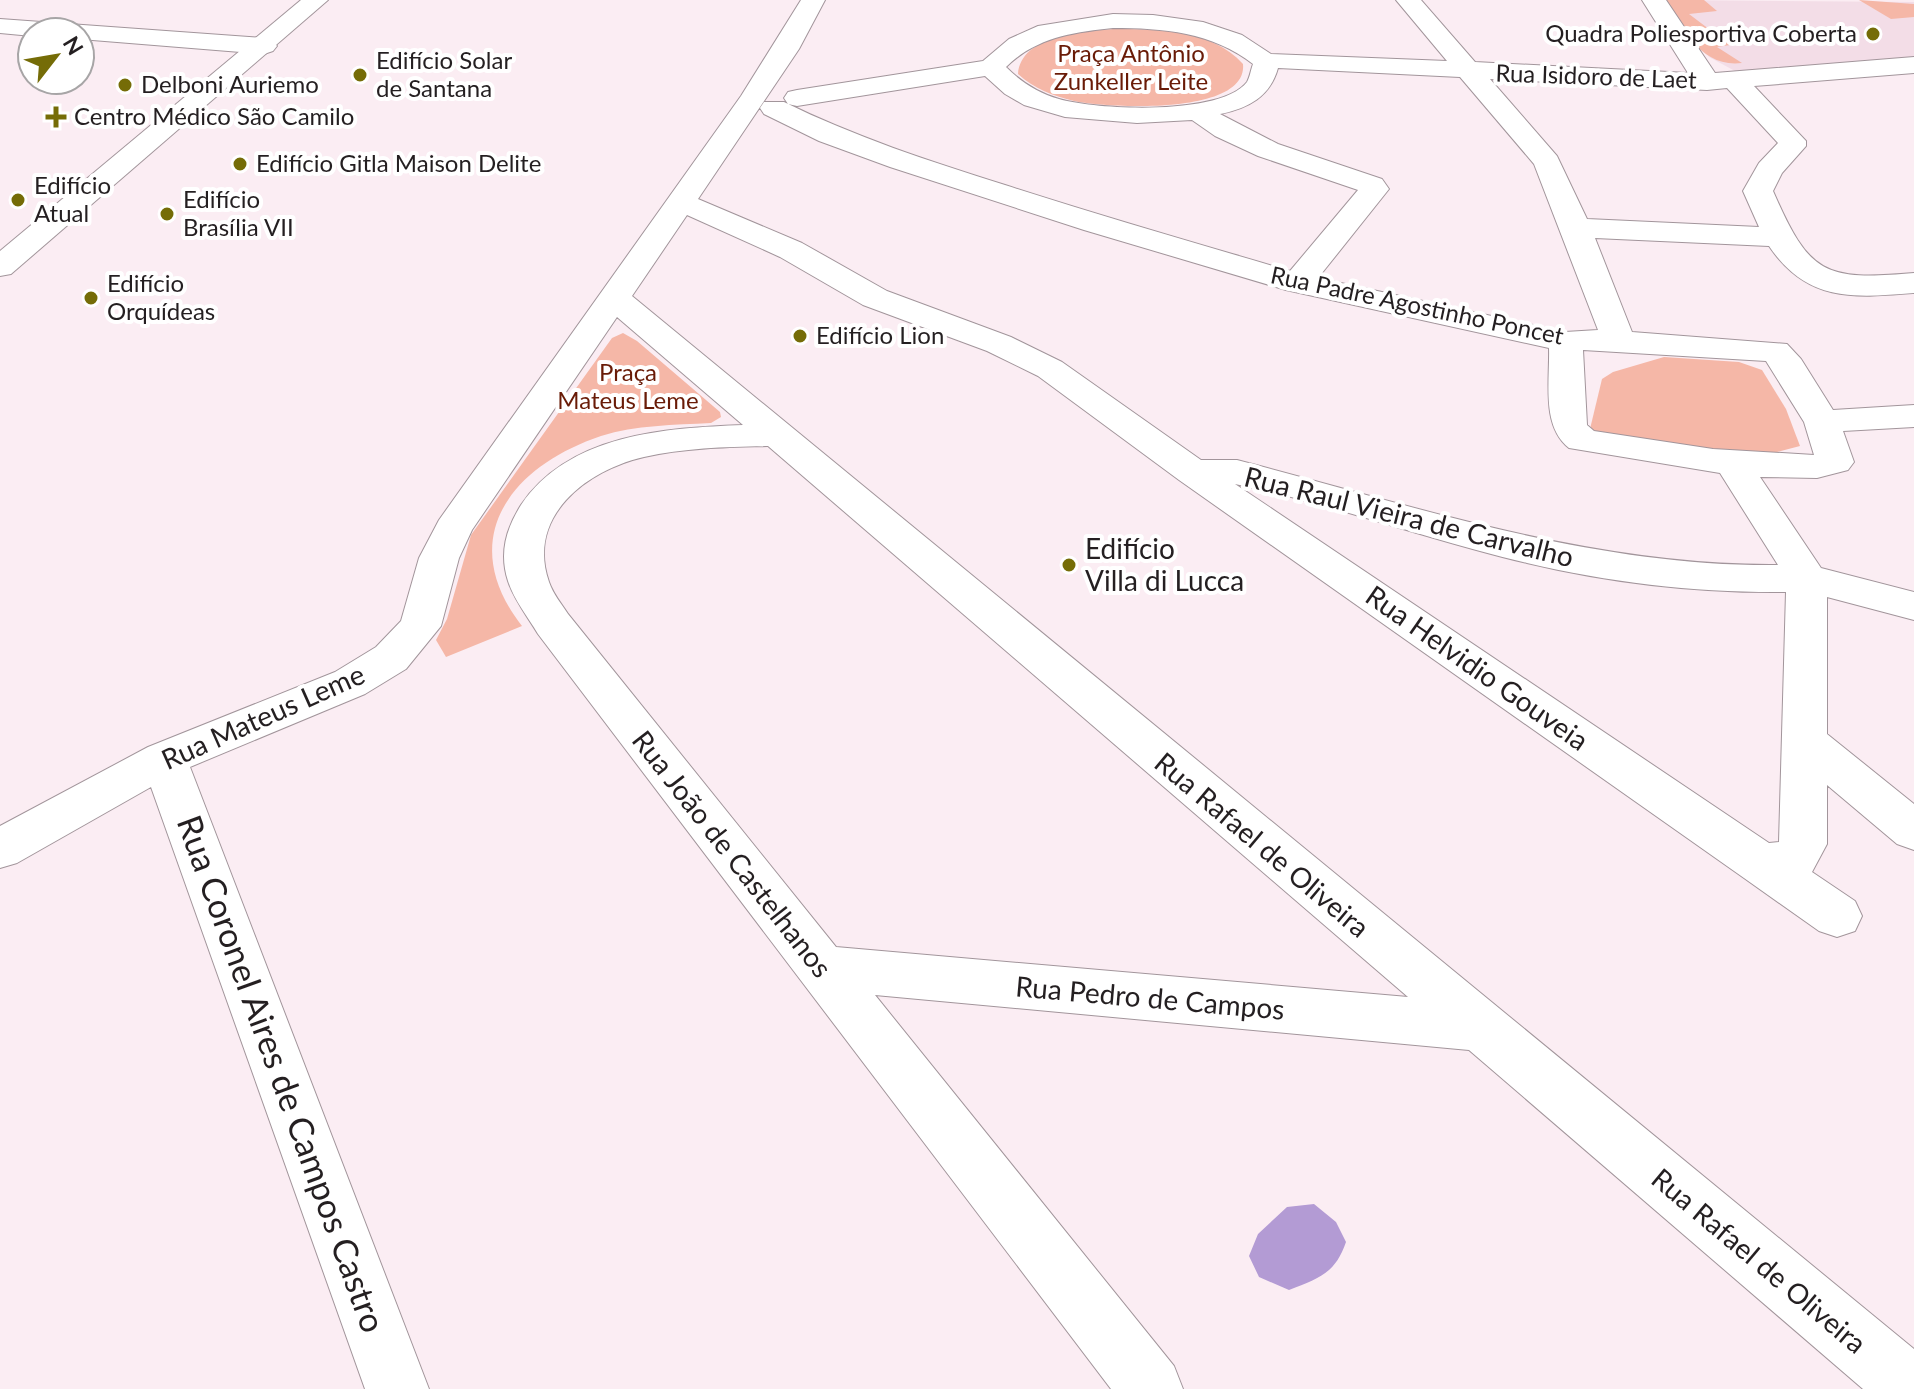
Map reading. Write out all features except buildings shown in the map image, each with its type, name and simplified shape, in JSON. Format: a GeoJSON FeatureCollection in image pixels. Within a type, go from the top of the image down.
{"type":"FeatureCollection","features":[{"type":"Feature","properties":{"kind":"street"},"geometry":{"type":"LineString","coordinates":[[0,267],[316,0]]}},
{"type":"Feature","properties":{"kind":"street","name":"Rua Mateus Leme"},"geometry":{"type":"LineString","coordinates":[[0,849],[164,759],[350,683],[391,658],[420,626],[439,558],[453,529],[731,131],[774,100],[786,49],[813,0]]}},
{"type":"Feature","properties":{"kind":"street"},"geometry":{"type":"LineString","coordinates":[[1408,0],[1547,162],[1619,341]]}},
{"type":"Feature","properties":{"kind":"street"},"geometry":{"type":"LineString","coordinates":[[1654,0],[1720,81],[1792,141],[1792,146],[1769,169],[1758,191],[1776,237],[1797,265],[1823,281],[1863,287],[1914,283]]}},
{"type":"Feature","properties":{"kind":"street"},"geometry":{"type":"LineString","coordinates":[[774,100],[991,67],[1025,38],[1120,11],[1193,28],[1246,46],[1266,62],[1257,88],[1238,99],[1197,111],[1144,116],[1064,109],[1022,94],[991,67]]}},
{"type":"Feature","properties":{"kind":"street"},"geometry":{"type":"LineString","coordinates":[[96,33],[264,46]]}},
{"type":"Feature","properties":{"kind":"street","name":"Rua Isidoro de Laet"},"geometry":{"type":"LineString","coordinates":[[1277,60],[1472,72],[1720,81],[1914,65]]}},
{"type":"Feature","properties":{"kind":"street","name":"Rua Padre Agostinho Poncet"},"geometry":{"type":"LineString","coordinates":[[774,100],[829,135],[1021,200],[1297,283],[1566,342],[1576,339],[1775,351],[1784,359],[1822,422]]}},
{"type":"Feature","properties":{"kind":"street"},"geometry":{"type":"LineString","coordinates":[[1197,111],[1225,130],[1268,150],[1372,185],[1374,189],[1297,283]]}},
{"type":"Feature","properties":{"kind":"street"},"geometry":{"type":"LineString","coordinates":[[680,203],[710,213],[791,250],[875,298],[999,344],[1050,369],[1192,472]]}},
{"type":"Feature","properties":{"kind":"street"},"geometry":{"type":"LineString","coordinates":[[1576,228],[1776,237]]}},
{"type":"Feature","properties":{"kind":"street","name":"Rua Rafael de Oliveira"},"geometry":{"type":"LineString","coordinates":[[615,298],[1912,1389]]}},
{"type":"Feature","properties":{"kind":"street"},"geometry":{"type":"LineString","coordinates":[[1566,342],[1569,425],[1576,436],[1588,442],[1732,463],[1800,469],[1830,465],[1836,459],[1822,422],[1914,416]]}},
{"type":"Feature","properties":{"kind":"street","name":"Rua João de Castelhanos"},"geometry":{"type":"LineString","coordinates":[[777,435],[655,443],[602,458],[566,478],[538,505],[523,539],[529,585],[553,624],[1151,1389]]}},
{"type":"Feature","properties":{"kind":"street"},"geometry":{"type":"LineString","coordinates":[[1732,463],[1807,578],[1803,844],[1794,859],[1761,864]]}},
{"type":"Feature","properties":{"kind":"street","name":"Rua Raul Vieira de Carvalho"},"geometry":{"type":"LineString","coordinates":[[1192,472],[1237,472],[1530,551],[1623,568],[1725,579],[1807,578],[1914,606]]}},
{"type":"Feature","properties":{"kind":"street","name":"Rua Helvidio Gouveia"},"geometry":{"type":"LineString","coordinates":[[1192,472],[1837,916]]}},
{"type":"Feature","properties":{"kind":"street"},"geometry":{"type":"LineString","coordinates":[[1806,742],[1914,831]]}},
{"type":"Feature","properties":{"kind":"street","name":"Rua Coronel Aires de Campos Castro"},"geometry":{"type":"LineString","coordinates":[[164,759],[397,1389]]}},
{"type":"Feature","properties":{"kind":"street","name":"Rua Pedro de Campos"},"geometry":{"type":"LineString","coordinates":[[821,968],[1479,1027]]}},
{"type":"Feature","properties":{"kind":"shaded area"},"geometry":{"type":"Polygon","coordinates":[[[1664,0],[1914,2],[1914,57],[1735,71],[1709,57],[1664,0]]]}},
{"type":"Feature","properties":{"kind":"shaded area"},"geometry":{"type":"Polygon","coordinates":[[[1314,1204],[1336,1222],[1346,1242],[1337,1261],[1325,1274],[1289,1290],[1259,1277],[1249,1256],[1258,1234],[1287,1207],[1314,1204]]]}},
{"type":"Feature","properties":{"kind":"green space"},"geometry":{"type":"Polygon","coordinates":[[[1662,0],[1704,0],[1717,11],[1689,14],[1730,45],[1717,47],[1742,63],[1728,63],[1704,53],[1662,0]]]}},
{"type":"Feature","properties":{"kind":"green space"},"geometry":{"type":"Polygon","coordinates":[[[1859,0],[1914,4],[1914,17],[1891,19],[1859,0]]]}},
{"type":"Feature","properties":{"kind":"green space","name":"Praça Antônio Zunkeller Leite"},"geometry":{"type":"Polygon","coordinates":[[[1113,29],[1182,33],[1216,44],[1243,64],[1238,81],[1223,93],[1200,100],[1143,106],[1074,101],[1037,88],[1018,74],[1022,61],[1041,43],[1086,31],[1113,29]]]}},
{"type":"Feature","properties":{"kind":"green space","name":"Praça Mateus Leme"},"geometry":{"type":"Polygon","coordinates":[[[623,333],[637,341],[720,412],[721,417],[711,423],[614,432],[568,450],[540,467],[518,487],[502,510],[493,536],[493,564],[502,594],[522,626],[446,657],[436,640],[447,619],[471,535],[612,338],[623,333]]]}},
{"type":"Feature","properties":{"kind":"green space"},"geometry":{"type":"Polygon","coordinates":[[[1664,357],[1739,362],[1762,370],[1786,409],[1800,446],[1765,455],[1750,454],[1601,434],[1590,429],[1602,379],[1613,372],[1664,357]]]}},
{"type":"Feature","properties":{"kind":"place","name":"Quadra Poliesportiva Coberta"},"geometry":{"type":"Point","coordinates":[1873,34]}},
{"type":"Feature","properties":{"kind":"place","name":"Edifício Solar de Santana"},"geometry":{"type":"Point","coordinates":[360,75]}},
{"type":"Feature","properties":{"kind":"place","name":"Delboni Auriemo"},"geometry":{"type":"Point","coordinates":[125,85]}},
{"type":"Feature","properties":{"kind":"place","name":"Centro Médico São Camilo"},"geometry":{"type":"Point","coordinates":[56,117]}},
{"type":"Feature","properties":{"kind":"place","name":"Edifício Gitla Maison Delite"},"geometry":{"type":"Point","coordinates":[240,164]}},
{"type":"Feature","properties":{"kind":"place","name":"Edifício Atual"},"geometry":{"type":"Point","coordinates":[18,200]}},
{"type":"Feature","properties":{"kind":"place","name":"Edifício Brasília VII"},"geometry":{"type":"Point","coordinates":[167,214]}},
{"type":"Feature","properties":{"kind":"place","name":"Edifício Orquídeas"},"geometry":{"type":"Point","coordinates":[91,298]}},
{"type":"Feature","properties":{"kind":"place","name":"Edifício Lion"},"geometry":{"type":"Point","coordinates":[800,336]}},
{"type":"Feature","properties":{"kind":"place","name":"Edifício Villa di Lucca"},"geometry":{"type":"Point","coordinates":[1069,565]}}]}
